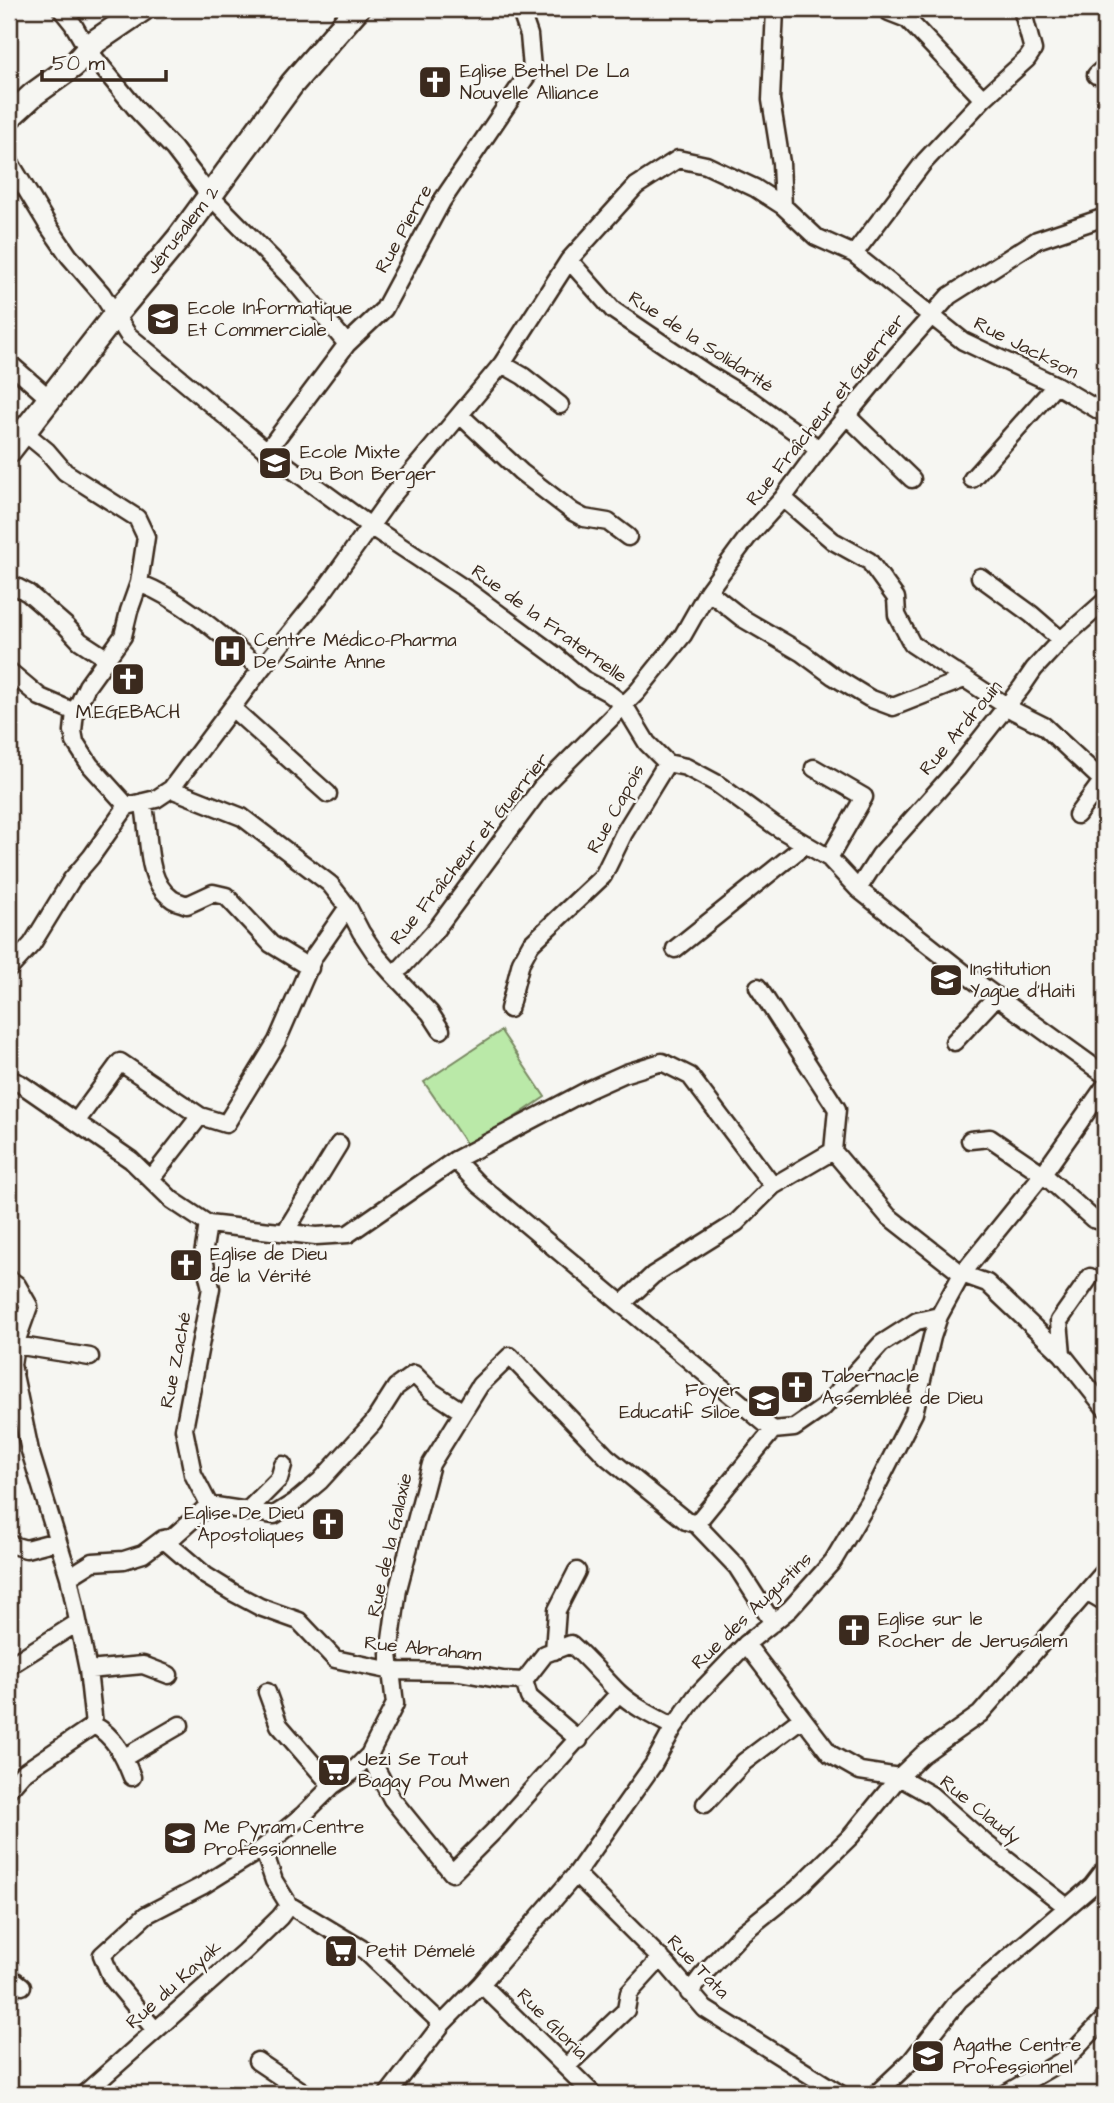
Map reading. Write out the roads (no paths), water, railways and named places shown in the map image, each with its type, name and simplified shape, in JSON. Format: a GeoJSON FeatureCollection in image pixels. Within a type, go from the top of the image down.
{"type":"FeatureCollection","features":[{"type":"Feature","properties":{"kind":"street"},"geometry":{"type":"LineString","coordinates":[[61,9],[88,50],[138,111],[174,149],[210,196],[295,282],[347,344]]}},
{"type":"Feature","properties":{"kind":"street"},"geometry":{"type":"LineString","coordinates":[[9,117],[34,94],[73,66],[96,41],[143,9]]}},
{"type":"Feature","properties":{"kind":"street","name":"Jérusalem 2"},"geometry":{"type":"LineString","coordinates":[[13,445],[114,315],[179,238],[292,84],[357,9]]}},
{"type":"Feature","properties":{"kind":"street","name":"Rue Pierre"},"geometry":{"type":"LineString","coordinates":[[267,451],[347,344],[384,309],[442,201],[532,68],[529,35],[520,9]]}},
{"type":"Feature","properties":{"kind":"street"},"geometry":{"type":"LineString","coordinates":[[775,9],[771,100],[781,163],[783,206]]}},
{"type":"Feature","properties":{"kind":"street"},"geometry":{"type":"LineString","coordinates":[[854,254],[924,162],[983,99],[1027,59],[1033,50],[1022,9]]}},
{"type":"Feature","properties":{"kind":"street"},"geometry":{"type":"LineString","coordinates":[[889,12],[907,19],[983,99]]}},
{"type":"Feature","properties":{"kind":"street","name":"Rue Jackson"},"geometry":{"type":"LineString","coordinates":[[171,789],[261,669],[321,595],[391,497],[502,364],[569,260],[636,186],[678,159],[706,165],[755,188],[783,206],[816,237],[854,254],[963,341],[1056,385],[1105,414]]}},
{"type":"Feature","properties":{"kind":"street","name":"Rue de la Fraternelle"},"geometry":{"type":"LineString","coordinates":[[9,161],[55,237],[102,294],[128,335],[267,451],[370,526],[468,590],[583,679],[624,705],[647,743],[667,763],[686,767],[716,783],[775,826],[830,858],[858,889],[968,976],[1105,1075]]}},
{"type":"Feature","properties":{"kind":"street","name":"Rue Fraîcheur et Guerrier"},"geometry":{"type":"LineString","coordinates":[[171,789],[242,817],[330,884],[392,973],[402,967],[434,932],[541,788],[624,705],[684,635],[708,591],[747,538],[783,498],[846,415],[932,314],[949,296],[1037,240],[1105,217]]}},
{"type":"Feature","properties":{"kind":"street","name":"Rue de la Solidarité"},"geometry":{"type":"LineString","coordinates":[[569,260],[613,310],[751,400],[819,449]]}},
{"type":"Feature","properties":{"kind":"street"},"geometry":{"type":"LineString","coordinates":[[9,363],[50,399]]}},
{"type":"Feature","properties":{"kind":"street"},"geometry":{"type":"LineString","coordinates":[[502,364],[523,376],[560,405]]}},
{"type":"Feature","properties":{"kind":"street"},"geometry":{"type":"LineString","coordinates":[[972,479],[1056,385]]}},
{"type":"Feature","properties":{"kind":"street"},"geometry":{"type":"LineString","coordinates":[[460,415],[521,472],[573,512],[584,518],[608,522],[628,537]]}},
{"type":"Feature","properties":{"kind":"street"},"geometry":{"type":"LineString","coordinates":[[846,415],[912,479]]}},
{"type":"Feature","properties":{"kind":"street"},"geometry":{"type":"LineString","coordinates":[[13,445],[47,451],[65,472],[137,518],[146,537],[139,583],[123,636],[87,686],[75,712],[75,742],[90,765],[147,818],[153,876],[172,899],[187,905],[213,892],[226,896],[271,944],[310,968]]}},
{"type":"Feature","properties":{"kind":"street"},"geometry":{"type":"LineString","coordinates":[[783,498],[833,541],[869,561],[896,598],[897,615],[912,644],[1006,706],[1044,726],[1104,782],[1077,814]]}},
{"type":"Feature","properties":{"kind":"street"},"geometry":{"type":"LineString","coordinates":[[980,577],[1031,614],[1061,640]]}},
{"type":"Feature","properties":{"kind":"street"},"geometry":{"type":"LineString","coordinates":[[9,583],[28,593],[80,641],[106,658]]}},
{"type":"Feature","properties":{"kind":"street"},"geometry":{"type":"LineString","coordinates":[[139,583],[159,591],[212,628],[261,669]]}},
{"type":"Feature","properties":{"kind":"street"},"geometry":{"type":"LineString","coordinates":[[708,591],[742,618],[802,653],[833,676],[869,698],[893,707],[964,679]]}},
{"type":"Feature","properties":{"kind":"street","name":"Rue Ardrouin"},"geometry":{"type":"LineString","coordinates":[[858,889],[880,855],[957,769],[1034,669],[1061,640],[1105,601]]}},
{"type":"Feature","properties":{"kind":"street"},"geometry":{"type":"LineString","coordinates":[[9,671],[40,697],[75,712]]}},
{"type":"Feature","properties":{"kind":"street"},"geometry":{"type":"LineString","coordinates":[[232,708],[328,793]]}},
{"type":"Feature","properties":{"kind":"street","name":"Rue Capois"},"geometry":{"type":"LineString","coordinates":[[509,1009],[521,962],[531,944],[603,876],[624,833],[667,763]]}},
{"type":"Feature","properties":{"kind":"street"},"geometry":{"type":"LineString","coordinates":[[814,768],[864,797],[830,858]]}},
{"type":"Feature","properties":{"kind":"street"},"geometry":{"type":"LineString","coordinates":[[9,969],[32,944],[72,879],[135,804],[156,799],[171,789]]}},
{"type":"Feature","properties":{"kind":"street"},"geometry":{"type":"LineString","coordinates":[[675,949],[806,844]]}},
{"type":"Feature","properties":{"kind":"street"},"geometry":{"type":"LineString","coordinates":[[76,1122],[120,1062],[200,1116],[226,1124],[277,1041],[314,956],[348,907]]}},
{"type":"Feature","properties":{"kind":"street"},"geometry":{"type":"LineString","coordinates":[[392,973],[430,1013],[441,1030]]}},
{"type":"Feature","properties":{"kind":"street"},"geometry":{"type":"LineString","coordinates":[[758,987],[837,1109],[833,1151],[888,1216],[962,1274],[987,1283],[1062,1354],[1105,1408]]}},
{"type":"Feature","properties":{"kind":"street"},"geometry":{"type":"LineString","coordinates":[[954,1042],[997,996]]}},
{"type":"Feature","properties":{"kind":"street"},"geometry":{"type":"LineString","coordinates":[[9,1079],[21,1084],[131,1160],[172,1200],[208,1224],[316,1236],[348,1234],[455,1160],[588,1090],[626,1073],[662,1062],[690,1076],[773,1186]]}},
{"type":"Feature","properties":{"kind":"street","name":"Rue des Augustins"},"geometry":{"type":"LineString","coordinates":[[388,2094],[442,2024],[481,1984],[576,1874],[653,1765],[674,1727],[696,1696],[746,1644],[790,1609],[833,1561],[874,1492],[914,1413],[939,1316],[962,1274],[1043,1174],[1105,1086]]}},
{"type":"Feature","properties":{"kind":"street"},"geometry":{"type":"LineString","coordinates":[[151,1178],[200,1116]]}},
{"type":"Feature","properties":{"kind":"street"},"geometry":{"type":"LineString","coordinates":[[970,1140],[990,1138],[1043,1174],[1093,1219],[1105,1222]]}},
{"type":"Feature","properties":{"kind":"street"},"geometry":{"type":"LineString","coordinates":[[285,1232],[340,1144]]}},
{"type":"Feature","properties":{"kind":"street"},"geometry":{"type":"LineString","coordinates":[[624,1303],[653,1275],[736,1223],[773,1186],[833,1151]]}},
{"type":"Feature","properties":{"kind":"street"},"geometry":{"type":"LineString","coordinates":[[455,1160],[478,1184],[624,1303],[773,1430]]}},
{"type":"Feature","properties":{"kind":"street","name":"Rue Zaché"},"geometry":{"type":"LineString","coordinates":[[208,1224],[203,1255],[211,1288],[184,1429],[193,1474],[209,1505]]}},
{"type":"Feature","properties":{"kind":"street"},"geometry":{"type":"LineString","coordinates":[[1062,1354],[1059,1321],[1090,1277]]}},
{"type":"Feature","properties":{"kind":"street"},"geometry":{"type":"LineString","coordinates":[[9,1279],[17,1284],[29,1306],[12,1345],[12,1365],[30,1451],[69,1577],[88,1670],[94,1725]]}},
{"type":"Feature","properties":{"kind":"street"},"geometry":{"type":"LineString","coordinates":[[696,1524],[773,1430],[794,1428],[823,1408],[881,1344],[917,1321],[939,1316]]}},
{"type":"Feature","properties":{"kind":"street"},"geometry":{"type":"LineString","coordinates":[[12,1345],[90,1357]]}},
{"type":"Feature","properties":{"kind":"street","name":"Rue de la Galaxie"},"geometry":{"type":"LineString","coordinates":[[155,2029],[111,1977],[102,1955],[146,1914],[202,1886],[263,1848],[369,1755],[395,1704],[389,1654],[398,1589],[431,1464],[480,1385],[510,1356],[607,1458],[687,1521],[696,1524],[737,1567],[773,1623]]}},
{"type":"Feature","properties":{"kind":"street"},"geometry":{"type":"LineString","coordinates":[[69,1577],[93,1562],[124,1560],[143,1554],[163,1539],[173,1537],[209,1505],[274,1515],[320,1481],[373,1423],[396,1387],[414,1374],[431,1391],[463,1412]]}},
{"type":"Feature","properties":{"kind":"street"},"geometry":{"type":"LineString","coordinates":[[246,1512],[279,1479],[284,1465]]}},
{"type":"Feature","properties":{"kind":"street","name":"Rue Abraham"},"geometry":{"type":"LineString","coordinates":[[163,1539],[206,1576],[232,1592],[299,1621],[335,1659],[392,1671],[436,1671],[503,1681],[524,1681]]}},
{"type":"Feature","properties":{"kind":"street"},"geometry":{"type":"LineString","coordinates":[[9,1544],[26,1549],[57,1541]]}},
{"type":"Feature","properties":{"kind":"street"},"geometry":{"type":"LineString","coordinates":[[554,1651],[557,1610],[577,1570]]}},
{"type":"Feature","properties":{"kind":"street"},"geometry":{"type":"LineString","coordinates":[[689,1993],[741,1934],[797,1889],[850,1836],[922,1755],[980,1714],[1105,1571]]}},
{"type":"Feature","properties":{"kind":"street"},"geometry":{"type":"LineString","coordinates":[[1088,1592],[1105,1602]]}},
{"type":"Feature","properties":{"kind":"street"},"geometry":{"type":"LineString","coordinates":[[9,1666],[77,1623]]}},
{"type":"Feature","properties":{"kind":"street"},"geometry":{"type":"LineString","coordinates":[[579,1740],[528,1697],[524,1681],[544,1654],[571,1644],[598,1668],[619,1693],[644,1711],[674,1727]]}},
{"type":"Feature","properties":{"kind":"street","name":"Rue Claudy"},"geometry":{"type":"LineString","coordinates":[[746,1644],[830,1754],[860,1771],[900,1777],[931,1795],[984,1842],[1067,1907]]}},
{"type":"Feature","properties":{"kind":"street"},"geometry":{"type":"LineString","coordinates":[[88,1670],[143,1665],[169,1675]]}},
{"type":"Feature","properties":{"kind":"street"},"geometry":{"type":"LineString","coordinates":[[267,1692],[279,1724],[332,1786]]}},
{"type":"Feature","properties":{"kind":"street"},"geometry":{"type":"LineString","coordinates":[[369,1755],[392,1799],[452,1873],[579,1740],[619,1693]]}},
{"type":"Feature","properties":{"kind":"street"},"geometry":{"type":"LineString","coordinates":[[705,1804],[744,1762],[801,1719]]}},
{"type":"Feature","properties":{"kind":"street"},"geometry":{"type":"LineString","coordinates":[[94,1725],[105,1731],[125,1757],[132,1777]]}},
{"type":"Feature","properties":{"kind":"street"},"geometry":{"type":"LineString","coordinates":[[9,1789],[23,1773],[94,1725]]}},
{"type":"Feature","properties":{"kind":"street"},"geometry":{"type":"LineString","coordinates":[[125,1757],[180,1725]]}},
{"type":"Feature","properties":{"kind":"street"},"geometry":{"type":"LineString","coordinates":[[263,1848],[274,1881],[289,1905],[364,1950],[442,2024]]}},
{"type":"Feature","properties":{"kind":"street"},"geometry":{"type":"LineString","coordinates":[[876,2094],[911,2061],[959,2000],[1092,1886],[1105,1869]]}},
{"type":"Feature","properties":{"kind":"street","name":"Rue Tata"},"geometry":{"type":"LineString","coordinates":[[576,1874],[660,1958],[705,2009],[840,2094]]}},
{"type":"Feature","properties":{"kind":"street","name":"Rue du Kayak"},"geometry":{"type":"LineString","coordinates":[[85,2094],[244,1952],[289,1905]]}},
{"type":"Feature","properties":{"kind":"street"},"geometry":{"type":"LineString","coordinates":[[566,2067],[626,2010],[629,1993],[660,1958]]}},
{"type":"Feature","properties":{"kind":"street","name":"Rue Gloria"},"geometry":{"type":"LineString","coordinates":[[481,1984],[593,2094]]}},
{"type":"Feature","properties":{"kind":"street"},"geometry":{"type":"LineString","coordinates":[[1005,2094],[1068,2058],[1105,2018]]}},
{"type":"Feature","properties":{"kind":"street"},"geometry":{"type":"LineString","coordinates":[[257,2061],[306,2094]]}},
{"type":"Feature","properties":{"kind":"place","name":"Eglise Bethel De La Nouvelle Alliance"},"geometry":{"type":"Point","coordinates":[435,82]}},
{"type":"Feature","properties":{"kind":"place","name":"Ecole Informatique Et Commerciale"},"geometry":{"type":"Point","coordinates":[163,319]}},
{"type":"Feature","properties":{"kind":"place","name":"Ecole Mixte Du Bon Berger"},"geometry":{"type":"Point","coordinates":[275,463]}},
{"type":"Feature","properties":{"kind":"place","name":"Centre Médico-Pharma De Sainte Anne"},"geometry":{"type":"Point","coordinates":[230,651]}},
{"type":"Feature","properties":{"kind":"place","name":"M.EGEBACH"},"geometry":{"type":"Point","coordinates":[128,679]}},
{"type":"Feature","properties":{"kind":"place","name":"Institution Yague d'Haiti"},"geometry":{"type":"Point","coordinates":[946,980]}},
{"type":"Feature","properties":{"kind":"place","name":"Eglise de Dieu de la Vérité"},"geometry":{"type":"Point","coordinates":[186,1265]}},
{"type":"Feature","properties":{"kind":"place","name":"Tabernacle Assemblée de Dieu"},"geometry":{"type":"Point","coordinates":[797,1387]}},
{"type":"Feature","properties":{"kind":"place","name":"Foyer Educatif Siloe"},"geometry":{"type":"Point","coordinates":[764,1401]}},
{"type":"Feature","properties":{"kind":"place","name":"Eglise De Dieu Apostoliques"},"geometry":{"type":"Point","coordinates":[328,1524]}},
{"type":"Feature","properties":{"kind":"place","name":"Eglise sur le Rocher de Jerusalem"},"geometry":{"type":"Point","coordinates":[854,1630]}},
{"type":"Feature","properties":{"kind":"place","name":"Jezi Se Tout Bagay Pou Mwen"},"geometry":{"type":"Point","coordinates":[334,1770]}},
{"type":"Feature","properties":{"kind":"place","name":"Me Pyram Centre Professionnelle"},"geometry":{"type":"Point","coordinates":[180,1838]}},
{"type":"Feature","properties":{"kind":"place","name":"Petit Démelé"},"geometry":{"type":"Point","coordinates":[341,1951]}},
{"type":"Feature","properties":{"kind":"place","name":"Agathe Centre Professionnel"},"geometry":{"type":"Point","coordinates":[928,2056]}}]}
